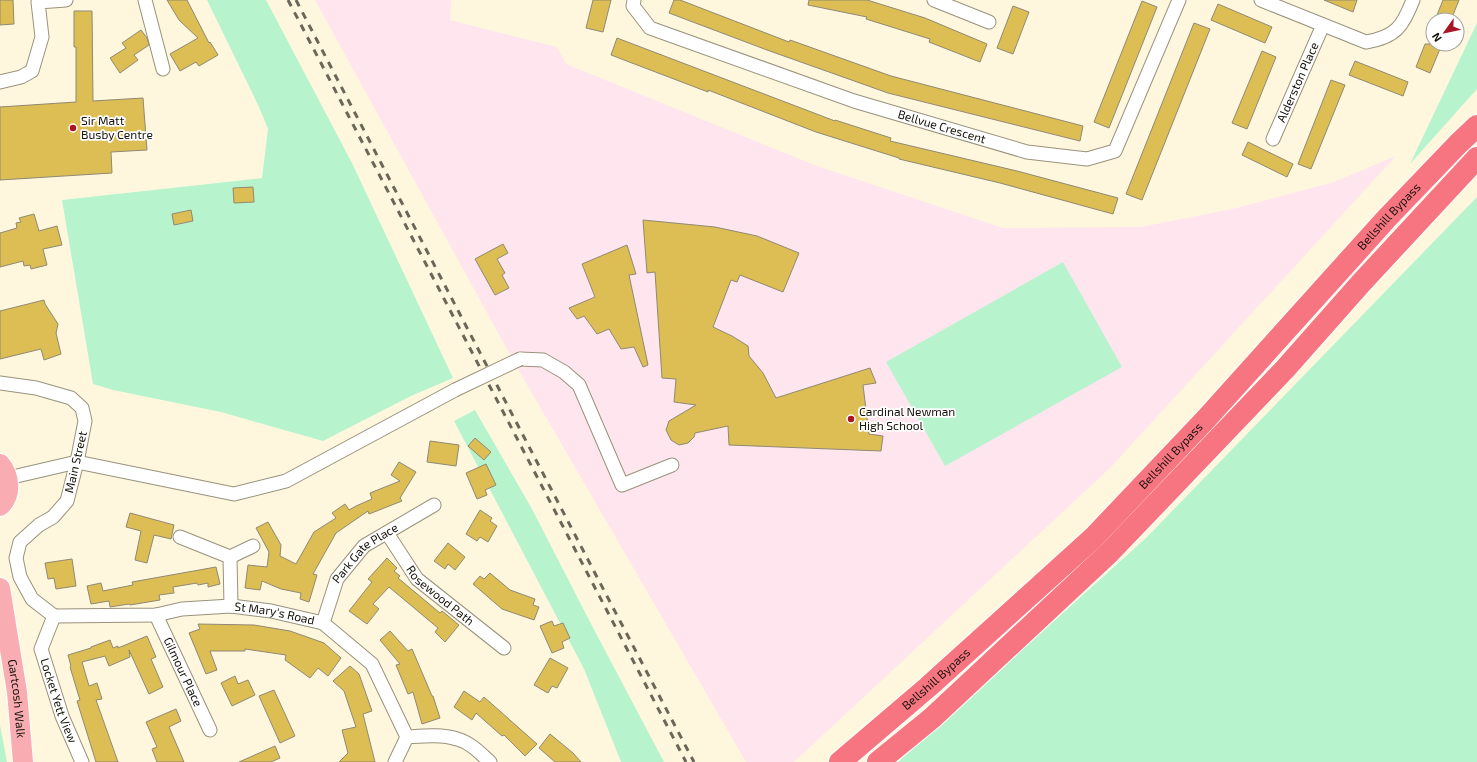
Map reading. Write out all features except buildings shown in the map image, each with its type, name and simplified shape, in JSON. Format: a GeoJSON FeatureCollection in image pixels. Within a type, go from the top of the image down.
{"type":"FeatureCollection","features":[{"type":"Feature","properties":{"kind":"highway"},"geometry":{"type":"LineString","coordinates":[[1458,144],[1477,122]]}},
{"type":"Feature","properties":{"kind":"highway","name":"Bellshill Bypass"},"geometry":{"type":"LineString","coordinates":[[840,762],[928,687],[1093,538],[1206,419],[1387,218],[1477,126]]}},
{"type":"Feature","properties":{"kind":"highway","name":"Bellshill Bypass"},"geometry":{"type":"LineString","coordinates":[[878,762],[932,718],[1109,554],[1284,369],[1477,158]]}},
{"type":"Feature","properties":{"kind":"main road"},"geometry":{"type":"LineString","coordinates":[[0,506],[7,495],[9,488],[4,471]]}},
{"type":"Feature","properties":{"kind":"main road","name":"Gartcosh Walk"},"geometry":{"type":"LineString","coordinates":[[0,588],[17,692],[23,762]]}},
{"type":"Feature","properties":{"kind":"street"},"geometry":{"type":"LineString","coordinates":[[0,82],[21,77],[32,71],[42,37],[38,2],[66,0]]}},
{"type":"Feature","properties":{"kind":"street"},"geometry":{"type":"LineString","coordinates":[[145,0],[163,69]]}},
{"type":"Feature","properties":{"kind":"street","name":"Bellvue Crescent"},"geometry":{"type":"LineString","coordinates":[[634,0],[633,6],[650,28],[854,101],[1027,152],[1087,159],[1115,151],[1180,0]]}},
{"type":"Feature","properties":{"kind":"street"},"geometry":{"type":"LineString","coordinates":[[934,0],[988,22]]}},
{"type":"Feature","properties":{"kind":"street"},"geometry":{"type":"LineString","coordinates":[[1261,0],[1366,42],[1382,39],[1400,28],[1408,14],[1413,0]]}},
{"type":"Feature","properties":{"kind":"street","name":"Alderston Place"},"geometry":{"type":"LineString","coordinates":[[1273,139],[1323,25]]}},
{"type":"Feature","properties":{"kind":"street"},"geometry":{"type":"LineString","coordinates":[[4,471],[77,462],[234,494],[286,481],[454,390],[520,358],[543,360],[564,372],[579,384],[622,485],[672,465]]}},
{"type":"Feature","properties":{"kind":"street","name":"Main Street"},"geometry":{"type":"LineString","coordinates":[[0,383],[36,388],[72,398],[82,408],[85,421],[77,462],[67,500],[54,516],[38,525],[20,542],[16,558],[20,577],[32,599],[54,616]]}},
{"type":"Feature","properties":{"kind":"street","name":"Park Gate Place"},"geometry":{"type":"LineString","coordinates":[[323,623],[337,579],[364,546],[434,505]]}},
{"type":"Feature","properties":{"kind":"street","name":"Rosewood Path"},"geometry":{"type":"LineString","coordinates":[[387,533],[417,579],[504,648]]}},
{"type":"Feature","properties":{"kind":"street"},"geometry":{"type":"LineString","coordinates":[[180,537],[230,558]]}},
{"type":"Feature","properties":{"kind":"street"},"geometry":{"type":"LineString","coordinates":[[230,558],[253,546]]}},
{"type":"Feature","properties":{"kind":"street"},"geometry":{"type":"LineString","coordinates":[[230,558],[231,606]]}},
{"type":"Feature","properties":{"kind":"street","name":"St Mary's Road"},"geometry":{"type":"LineString","coordinates":[[54,616],[156,615],[182,609],[231,606],[272,611],[323,623],[372,664],[407,737]]}},
{"type":"Feature","properties":{"kind":"street","name":"Gilmour Place"},"geometry":{"type":"LineString","coordinates":[[156,615],[210,730]]}},
{"type":"Feature","properties":{"kind":"street","name":"Locket Yett View"},"geometry":{"type":"LineString","coordinates":[[54,616],[41,649],[62,716],[82,762]]}},
{"type":"Feature","properties":{"kind":"street"},"geometry":{"type":"LineString","coordinates":[[396,762],[407,737],[432,736],[458,739],[472,746],[490,762]]}},
{"type":"Feature","properties":{"kind":"shaded area","name":"Cardinal Newman High School"},"geometry":{"type":"Polygon","coordinates":[[[315,0],[451,0],[450,20],[557,47],[566,64],[817,166],[1003,228],[1141,227],[1237,208],[1334,182],[1396,156],[1110,468],[794,762],[746,762],[518,369],[315,0]]]}},
{"type":"Feature","properties":{"kind":"green space"},"geometry":{"type":"Polygon","coordinates":[[[207,0],[266,0],[352,163],[453,378],[411,396],[323,441],[221,412],[113,390],[93,384],[62,200],[262,178],[268,129],[259,107],[207,0]]]}},
{"type":"Feature","properties":{"kind":"green space"},"geometry":{"type":"Polygon","coordinates":[[[1477,23],[1477,89],[1410,164],[1463,52],[1465,52],[1465,48],[1477,23]]]}},
{"type":"Feature","properties":{"kind":"green space"},"geometry":{"type":"Polygon","coordinates":[[[1477,197],[1477,762],[898,762],[1146,538],[1477,197]]]}},
{"type":"Feature","properties":{"kind":"green space"},"geometry":{"type":"Polygon","coordinates":[[[1063,262],[1122,367],[945,466],[886,362],[1063,262]]]}},
{"type":"Feature","properties":{"kind":"green space"},"geometry":{"type":"Polygon","coordinates":[[[475,410],[532,509],[664,762],[621,762],[584,669],[454,421],[475,410]]]}},
{"type":"Feature","properties":{"kind":"green space"},"geometry":{"type":"Polygon","coordinates":[[[0,725],[7,762],[0,762],[0,725]]]}},
{"type":"Feature","properties":{"kind":"railway"},"geometry":{"type":"LineString","coordinates":[[288,0],[686,762]]}},
{"type":"Feature","properties":{"kind":"railway"},"geometry":{"type":"LineString","coordinates":[[296,0],[694,762]]}},
{"type":"Feature","properties":{"kind":"place","name":"Sir Matt Busby Centre"},"geometry":{"type":"Point","coordinates":[73,128]}},
{"type":"Feature","properties":{"kind":"place","name":"Cardinal Newman High School"},"geometry":{"type":"Point","coordinates":[851,419]}}]}
